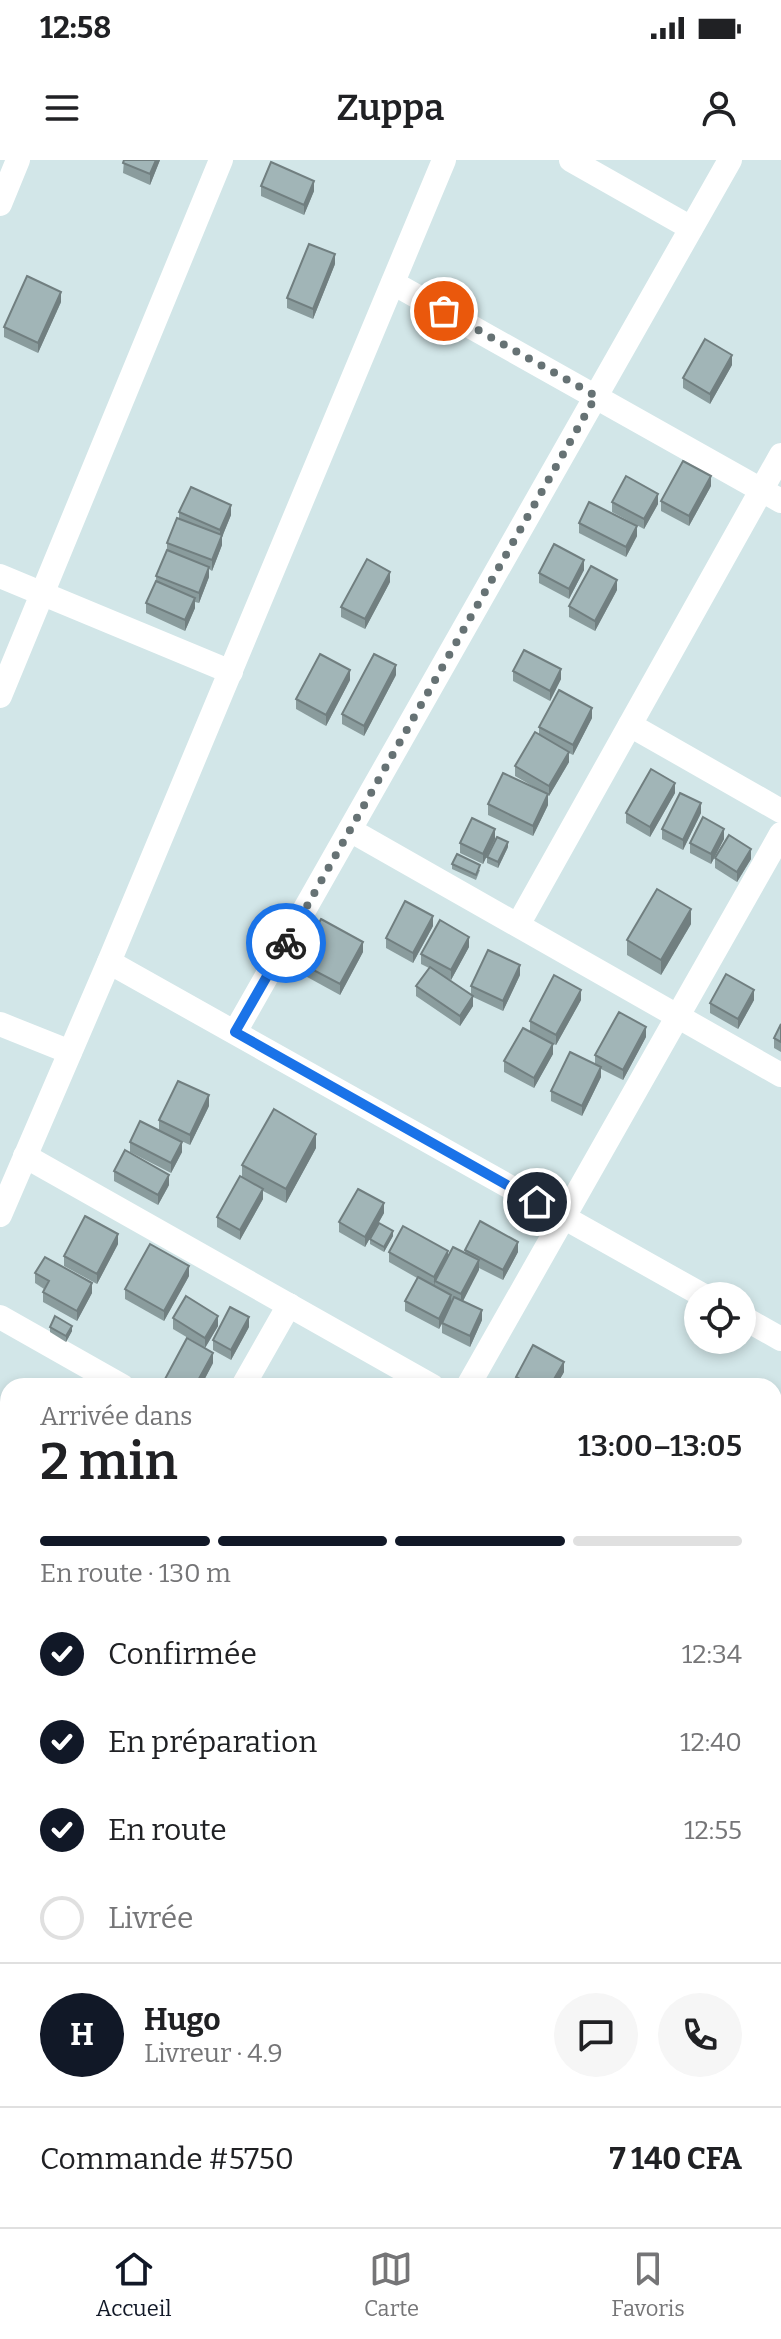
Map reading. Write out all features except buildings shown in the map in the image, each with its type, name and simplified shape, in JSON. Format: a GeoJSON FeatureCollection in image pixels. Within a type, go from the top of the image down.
{"type":"FeatureCollection","features":[{"type":"Feature","properties":{"kind":"street"},"geometry":{"type":"LineString","coordinates":[[0,204],[18,160]]}},
{"type":"Feature","properties":{"kind":"street"},"geometry":{"type":"LineString","coordinates":[[0,696],[221,160]]}},
{"type":"Feature","properties":{"kind":"street"},"geometry":{"type":"LineString","coordinates":[[0,1215],[444,160]]}},
{"type":"Feature","properties":{"kind":"street"},"geometry":{"type":"LineString","coordinates":[[571,160],[691,228]]}},
{"type":"Feature","properties":{"kind":"street"},"geometry":{"type":"LineString","coordinates":[[235,1032],[730,160]]}},
{"type":"Feature","properties":{"kind":"street"},"geometry":{"type":"LineString","coordinates":[[393,283],[771,496]]}},
{"type":"Feature","properties":{"kind":"street"},"geometry":{"type":"LineString","coordinates":[[518,925],[630,725],[771,496],[781,455]]}},
{"type":"Feature","properties":{"kind":"street"},"geometry":{"type":"LineString","coordinates":[[0,576],[231,672]]}},
{"type":"Feature","properties":{"kind":"street"},"geometry":{"type":"LineString","coordinates":[[630,725],[781,811]]}},
{"type":"Feature","properties":{"kind":"street"},"geometry":{"type":"LineString","coordinates":[[350,830],[781,1075]]}},
{"type":"Feature","properties":{"kind":"street"},"geometry":{"type":"LineString","coordinates":[[473,1378],[781,834]]}},
{"type":"Feature","properties":{"kind":"street"},"geometry":{"type":"LineString","coordinates":[[109,962],[684,1285]]}},
{"type":"Feature","properties":{"kind":"street"},"geometry":{"type":"LineString","coordinates":[[0,1024],[70,1052]]}},
{"type":"Feature","properties":{"kind":"street"},"geometry":{"type":"LineString","coordinates":[[25,1156],[418,1378]]}},
{"type":"Feature","properties":{"kind":"street"},"geometry":{"type":"LineString","coordinates":[[248,1378],[289,1305]]}},
{"type":"Feature","properties":{"kind":"street"},"geometry":{"type":"LineString","coordinates":[[0,1317],[108,1378]]}},
{"type":"Feature","properties":{"kind":"street"},"geometry":{"type":"LineString","coordinates":[[756,1325],[781,1339]]}},
{"type":"Feature","properties":{"kind":"way so far"},"geometry":{"type":"LineString","coordinates":[[286,943],[596,396],[444,311]]}},
{"type":"Feature","properties":{"kind":"route"},"geometry":{"type":"LineString","coordinates":[[286,943],[235,1032],[537,1202]]}}]}
